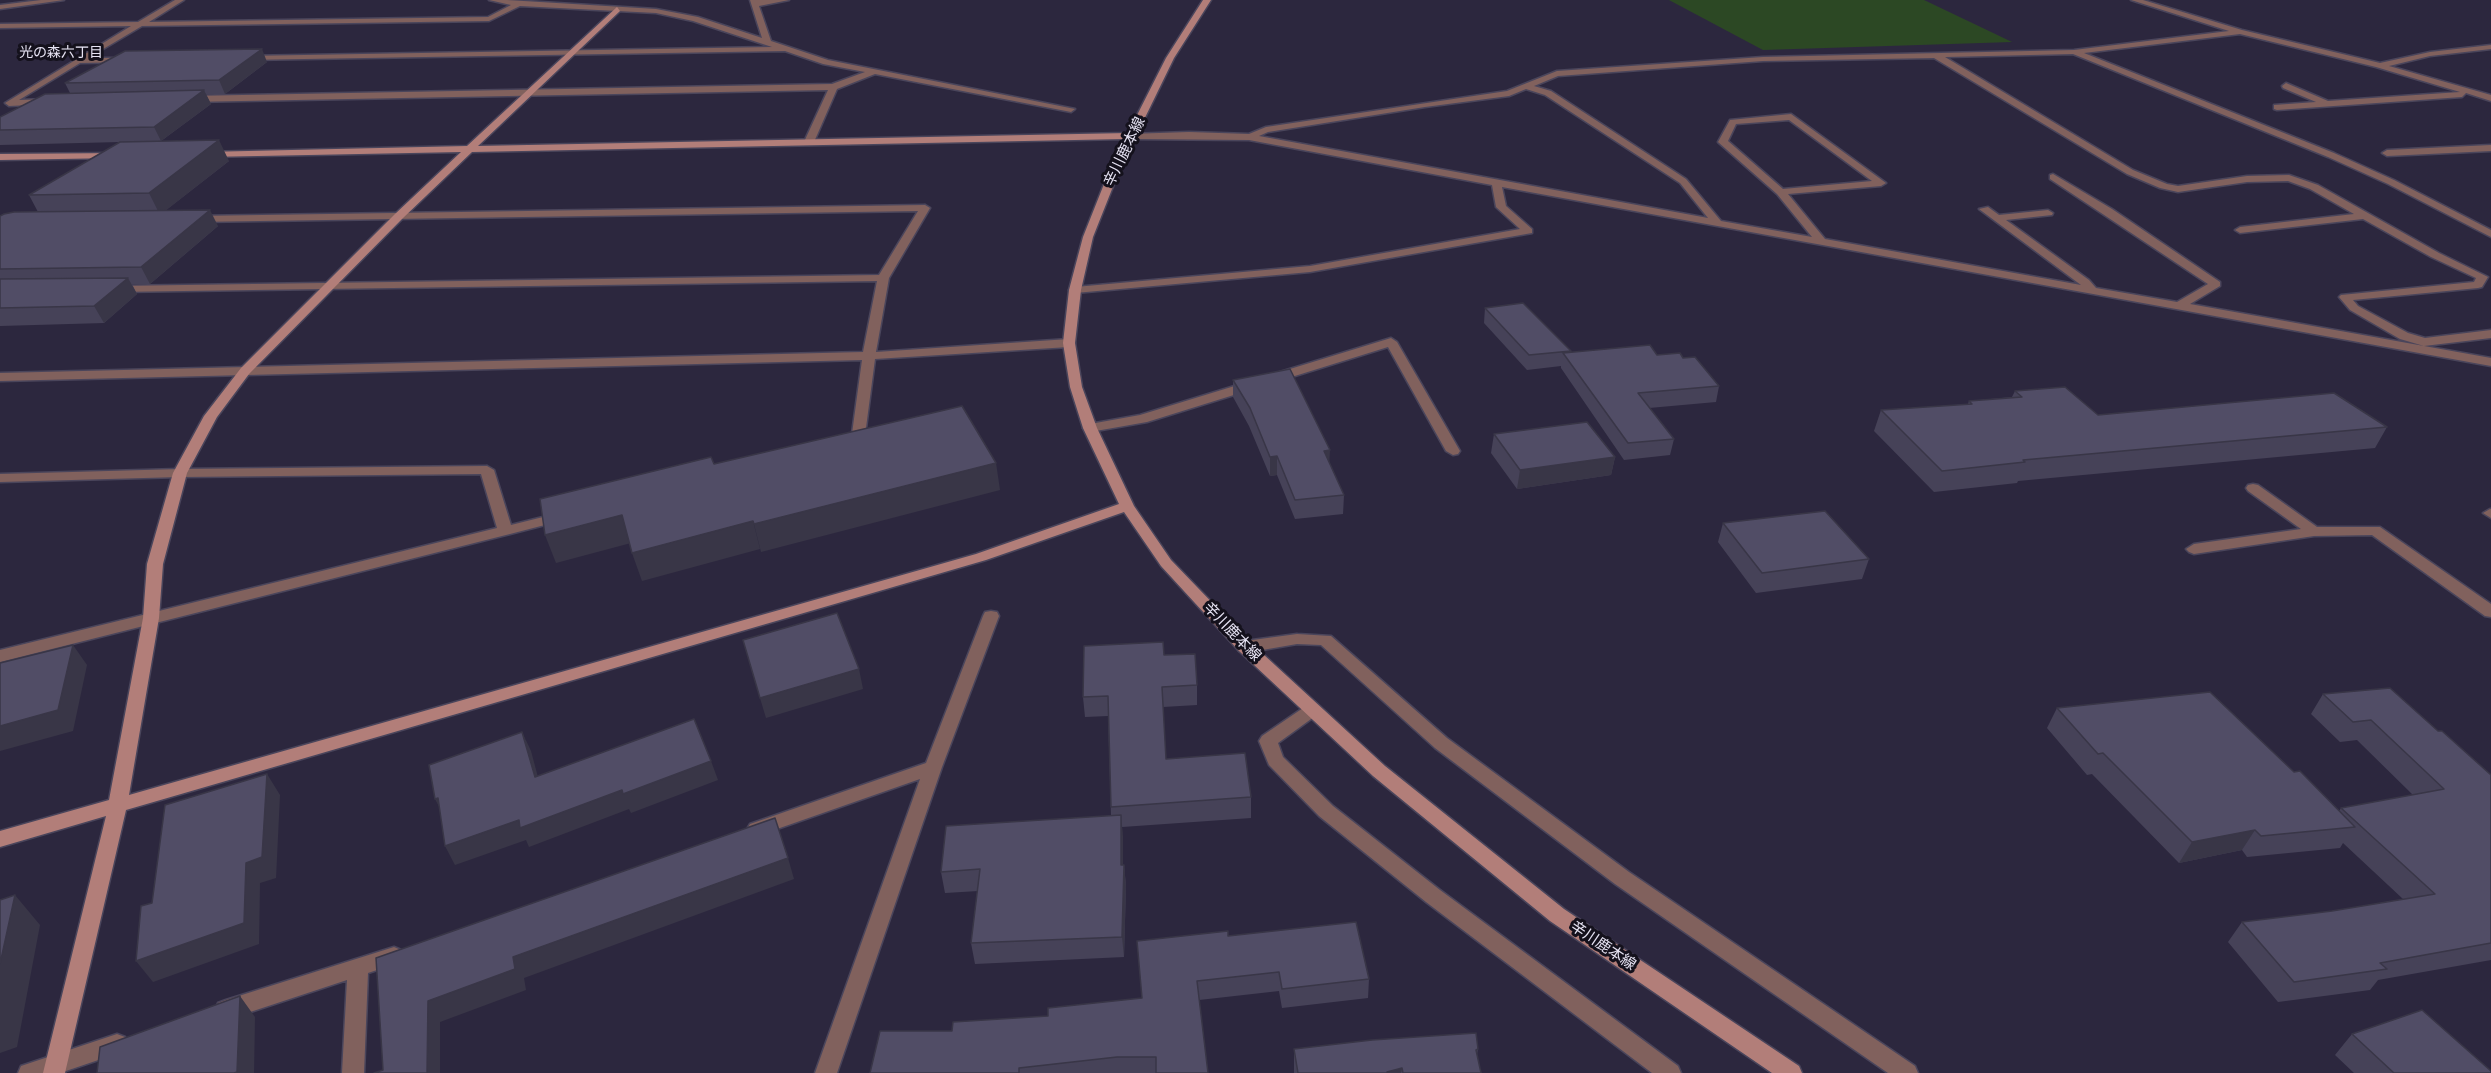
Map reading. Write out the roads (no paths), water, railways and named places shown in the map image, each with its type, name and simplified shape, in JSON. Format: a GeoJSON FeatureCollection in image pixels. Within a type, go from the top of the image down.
{"type":"FeatureCollection","features":[{"type":"Feature","properties":{"kind":"street"},"geometry":{"type":"LineString","coordinates":[[0,7],[60,0]]}},
{"type":"Feature","properties":{"kind":"street"},"geometry":{"type":"LineString","coordinates":[[4,105],[180,0]]}},
{"type":"Feature","properties":{"kind":"street"},"geometry":{"type":"LineString","coordinates":[[493,0],[519,4],[656,11],[695,19],[826,62],[1071,109]]}},
{"type":"Feature","properties":{"kind":"street"},"geometry":{"type":"LineString","coordinates":[[767,42],[755,2],[785,0]]}},
{"type":"Feature","properties":{"kind":"street","name":"辛川鹿本線"},"geometry":{"type":"LineString","coordinates":[[1207,0],[1170,58],[1115,170],[1088,237],[1075,290],[1069,343],[1076,387],[1090,428],[1127,506],[1166,563],[1245,647],[1378,771],[1557,915],[1791,1073]]}},
{"type":"Feature","properties":{"kind":"street"},"geometry":{"type":"LineString","coordinates":[[2134,0],[2240,32],[2378,65],[2491,98]]}},
{"type":"Feature","properties":{"kind":"street"},"geometry":{"type":"LineString","coordinates":[[0,26],[489,19],[519,4]]}},
{"type":"Feature","properties":{"kind":"street"},"geometry":{"type":"LineString","coordinates":[[55,1068],[117,805],[151,618],[155,564],[180,473],[211,416],[245,371],[399,216],[617,9]]}},
{"type":"Feature","properties":{"kind":"street"},"geometry":{"type":"LineString","coordinates":[[1249,137],[1266,130],[1509,93],[1557,74],[1763,59],[2074,52],[2240,32]]}},
{"type":"Feature","properties":{"kind":"street"},"geometry":{"type":"LineString","coordinates":[[2378,65],[2430,54],[2491,47]]}},
{"type":"Feature","properties":{"kind":"street"},"geometry":{"type":"LineString","coordinates":[[236,58],[784,49]]}},
{"type":"Feature","properties":{"kind":"street"},"geometry":{"type":"LineString","coordinates":[[2074,52],[2331,155],[2486,228],[2491,234]]}},
{"type":"Feature","properties":{"kind":"street"},"geometry":{"type":"LineString","coordinates":[[1935,55],[2130,172],[2164,186],[2178,189],[2247,179],[2289,178],[2314,187],[2362,216],[2482,277],[2478,285],[2345,297],[2354,308],[2404,336],[2424,342],[2491,334]]}},
{"type":"Feature","properties":{"kind":"street"},"geometry":{"type":"LineString","coordinates":[[80,61],[140,60]]}},
{"type":"Feature","properties":{"kind":"street"},"geometry":{"type":"LineString","coordinates":[[175,99],[833,87],[873,72]]}},
{"type":"Feature","properties":{"kind":"street"},"geometry":{"type":"LineString","coordinates":[[2286,86],[2327,103]]}},
{"type":"Feature","properties":{"kind":"street"},"geometry":{"type":"LineString","coordinates":[[809,142],[833,87]]}},
{"type":"Feature","properties":{"kind":"street"},"geometry":{"type":"LineString","coordinates":[[1528,87],[1548,93],[1674,174],[1683,181],[1717,222]]}},
{"type":"Feature","properties":{"kind":"street"},"geometry":{"type":"LineString","coordinates":[[2277,107],[2472,93]]}},
{"type":"Feature","properties":{"kind":"street"},"geometry":{"type":"LineString","coordinates":[[4,105],[56,102]]}},
{"type":"Feature","properties":{"kind":"street"},"geometry":{"type":"LineString","coordinates":[[1781,192],[1881,183],[1791,117],[1733,122],[1723,142],[1781,192],[1820,240]]}},
{"type":"Feature","properties":{"kind":"street"},"geometry":{"type":"LineString","coordinates":[[200,154],[1189,135],[1249,137],[2491,362]]}},
{"type":"Feature","properties":{"kind":"street"},"geometry":{"type":"LineString","coordinates":[[2387,153],[2491,148]]}},
{"type":"Feature","properties":{"kind":"street"},"geometry":{"type":"LineString","coordinates":[[0,157],[129,155]]}},
{"type":"Feature","properties":{"kind":"street"},"geometry":{"type":"LineString","coordinates":[[2053,177],[2108,210],[2216,284],[2179,306]]}},
{"type":"Feature","properties":{"kind":"street"},"geometry":{"type":"LineString","coordinates":[[1075,290],[1310,269],[1528,231],[1501,207],[1496,182]]}},
{"type":"Feature","properties":{"kind":"street"},"geometry":{"type":"LineString","coordinates":[[188,220],[925,208],[883,278],[868,356],[857,443],[834,448]]}},
{"type":"Feature","properties":{"kind":"street"},"geometry":{"type":"LineString","coordinates":[[1984,209],[2085,282],[2092,291]]}},
{"type":"Feature","properties":{"kind":"street"},"geometry":{"type":"LineString","coordinates":[[1998,218],[2048,213]]}},
{"type":"Feature","properties":{"kind":"street"},"geometry":{"type":"LineString","coordinates":[[2240,230],[2362,216]]}},
{"type":"Feature","properties":{"kind":"street"},"geometry":{"type":"LineString","coordinates":[[106,289],[331,284],[883,278]]}},
{"type":"Feature","properties":{"kind":"street"},"geometry":{"type":"LineString","coordinates":[[1090,428],[1142,419],[1391,342],[1453,451]]}},
{"type":"Feature","properties":{"kind":"street"},"geometry":{"type":"LineString","coordinates":[[0,377],[868,356],[1069,343]]}},
{"type":"Feature","properties":{"kind":"street"},"geometry":{"type":"LineString","coordinates":[[0,478],[180,473],[487,470],[506,531]]}},
{"type":"Feature","properties":{"kind":"street"},"geometry":{"type":"LineString","coordinates":[[2253,488],[2314,532]]}},
{"type":"Feature","properties":{"kind":"street"},"geometry":{"type":"LineString","coordinates":[[0,839],[981,556],[1127,506]]}},
{"type":"Feature","properties":{"kind":"street"},"geometry":{"type":"LineString","coordinates":[[0,656],[573,514]]}},
{"type":"Feature","properties":{"kind":"street"},"geometry":{"type":"LineString","coordinates":[[2194,549],[2314,532],[2375,530],[2491,612]]}},
{"type":"Feature","properties":{"kind":"street"},"geometry":{"type":"LineString","coordinates":[[826,1073],[933,767],[991,616]]}},
{"type":"Feature","properties":{"kind":"street"},"geometry":{"type":"LineString","coordinates":[[1245,647],[1297,639],[1325,640],[1441,743],[1593,856],[1907,1073]]}},
{"type":"Feature","properties":{"kind":"street"},"geometry":{"type":"LineString","coordinates":[[1312,710],[1268,741],[1275,760],[1326,811],[1425,889],[1670,1073]]}},
{"type":"Feature","properties":{"kind":"street"},"geometry":{"type":"LineString","coordinates":[[741,834],[933,767]]}},
{"type":"Feature","properties":{"kind":"street"},"geometry":{"type":"LineString","coordinates":[[201,1018],[414,949]]}},
{"type":"Feature","properties":{"kind":"street"},"geometry":{"type":"LineString","coordinates":[[353,1073],[358,969]]}},
{"type":"Feature","properties":{"kind":"street"},"geometry":{"type":"LineString","coordinates":[[29,1073],[55,1068],[134,1039]]}},
{"type":"Feature","properties":{"kind":"district","name":"光の森六丁目"},"geometry":{"type":"Point","coordinates":[61,53]}}]}
